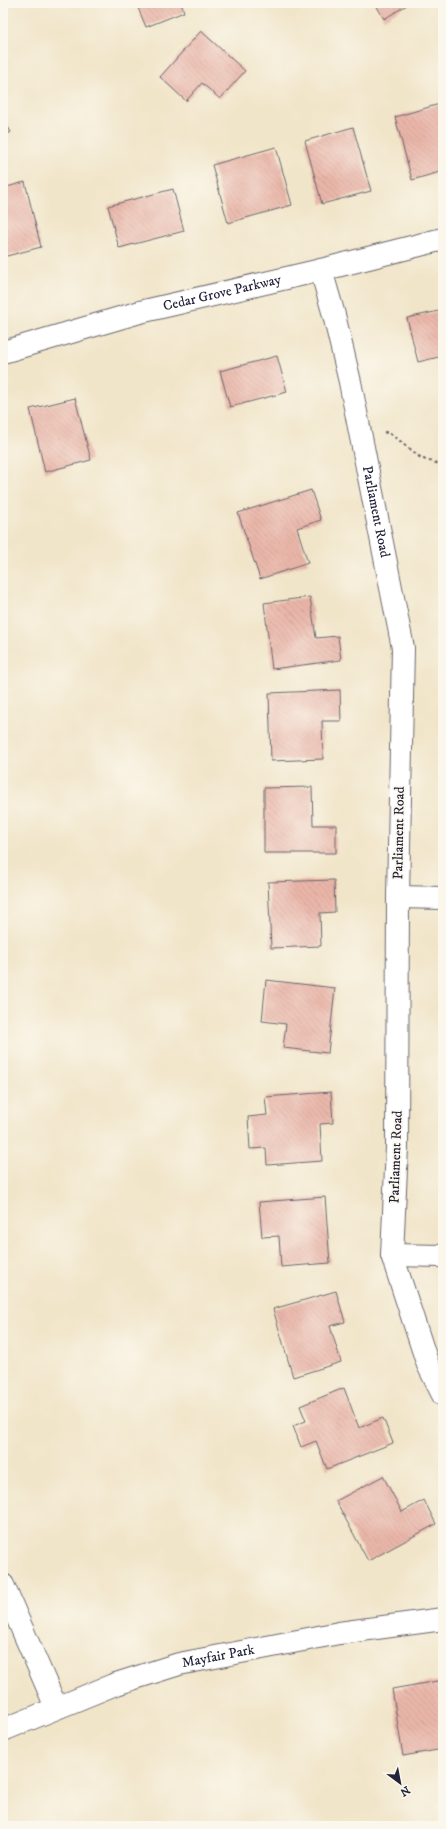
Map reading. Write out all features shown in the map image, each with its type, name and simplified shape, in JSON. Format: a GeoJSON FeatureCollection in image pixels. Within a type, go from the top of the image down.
{"type":"FeatureCollection","features":[{"type":"Feature","properties":{"kind":"street","name":"Cedar Grove Parkway"},"geometry":{"type":"LineString","coordinates":[[3,352],[140,312],[321,270],[443,239]]}},
{"type":"Feature","properties":{"kind":"street","name":"Parliament Road"},"geometry":{"type":"LineString","coordinates":[[321,270],[336,322],[359,424],[403,648],[398,897],[397,1147],[392,1255],[428,1365],[443,1395]]}},
{"type":"Feature","properties":{"kind":"street"},"geometry":{"type":"LineString","coordinates":[[398,897],[443,898]]}},
{"type":"Feature","properties":{"kind":"street"},"geometry":{"type":"LineString","coordinates":[[392,1255],[443,1256]]}},
{"type":"Feature","properties":{"kind":"street"},"geometry":{"type":"LineString","coordinates":[[3,1584],[56,1707]]}},
{"type":"Feature","properties":{"kind":"street","name":"Mayfair Park"},"geometry":{"type":"LineString","coordinates":[[3,1730],[56,1707],[113,1685],[179,1664],[331,1635],[443,1619]]}},
{"type":"Feature","properties":{"kind":"path"},"geometry":{"type":"LineString","coordinates":[[359,424],[391,434],[421,458],[443,465]]}},
{"type":"Feature","properties":{"kind":"building"},"geometry":{"type":"Polygon","coordinates":[[[136,3],[181,3],[184,12],[146,27],[136,3]]]}},
{"type":"Feature","properties":{"kind":"building"},"geometry":{"type":"Polygon","coordinates":[[[375,3],[410,3],[384,19],[375,3]]]}},
{"type":"Feature","properties":{"kind":"building"},"geometry":{"type":"Polygon","coordinates":[[[201,31],[245,71],[220,99],[202,83],[186,101],[160,77],[201,31]]]}},
{"type":"Feature","properties":{"kind":"building"},"geometry":{"type":"Polygon","coordinates":[[[443,103],[443,171],[412,180],[395,117],[443,103]]]}},
{"type":"Feature","properties":{"kind":"building"},"geometry":{"type":"Polygon","coordinates":[[[3,119],[11,132],[3,137],[3,119]]]}},
{"type":"Feature","properties":{"kind":"building"},"geometry":{"type":"Polygon","coordinates":[[[353,127],[371,191],[322,204],[305,141],[353,127]]]}},
{"type":"Feature","properties":{"kind":"building"},"geometry":{"type":"Polygon","coordinates":[[[276,147],[292,205],[228,223],[212,165],[276,147]]]}},
{"type":"Feature","properties":{"kind":"building"},"geometry":{"type":"Polygon","coordinates":[[[25,182],[41,247],[3,257],[3,188],[25,182]]]}},
{"type":"Feature","properties":{"kind":"building"},"geometry":{"type":"Polygon","coordinates":[[[173,189],[184,231],[119,248],[108,206],[173,189]]]}},
{"type":"Feature","properties":{"kind":"building"},"geometry":{"type":"Polygon","coordinates":[[[443,310],[443,356],[418,362],[407,318],[443,310]]]}},
{"type":"Feature","properties":{"kind":"building"},"geometry":{"type":"Polygon","coordinates":[[[277,356],[287,392],[230,407],[220,371],[277,356]]]}},
{"type":"Feature","properties":{"kind":"building"},"geometry":{"type":"Polygon","coordinates":[[[75,398],[91,460],[45,472],[30,409],[75,398]]]}},
{"type":"Feature","properties":{"kind":"building"},"geometry":{"type":"Polygon","coordinates":[[[311,490],[321,520],[297,528],[308,563],[260,579],[238,513],[311,490]]]}},
{"type":"Feature","properties":{"kind":"building"},"geometry":{"type":"Polygon","coordinates":[[[310,597],[316,638],[338,636],[341,660],[272,669],[264,603],[310,597]]]}},
{"type":"Feature","properties":{"kind":"building"},"geometry":{"type":"Polygon","coordinates":[[[340,690],[341,721],[322,721],[323,759],[271,761],[269,693],[340,690]]]}},
{"type":"Feature","properties":{"kind":"building"},"geometry":{"type":"Polygon","coordinates":[[[312,787],[313,825],[336,825],[336,853],[264,853],[264,788],[312,787]]]}},
{"type":"Feature","properties":{"kind":"building"},"geometry":{"type":"Polygon","coordinates":[[[334,880],[335,912],[320,913],[321,946],[271,948],[268,882],[334,880]]]}},
{"type":"Feature","properties":{"kind":"building"},"geometry":{"type":"Polygon","coordinates":[[[266,980],[335,988],[328,1053],[283,1048],[286,1024],[262,1021],[266,980]]]}},
{"type":"Feature","properties":{"kind":"building"},"geometry":{"type":"Polygon","coordinates":[[[331,1092],[333,1123],[320,1124],[322,1161],[267,1165],[266,1148],[250,1149],[248,1117],[267,1115],[265,1097],[331,1092]]]}},
{"type":"Feature","properties":{"kind":"building"},"geometry":{"type":"Polygon","coordinates":[[[325,1197],[330,1263],[281,1267],[279,1236],[262,1237],[259,1202],[325,1197]]]}},
{"type":"Feature","properties":{"kind":"building"},"geometry":{"type":"Polygon","coordinates":[[[336,1291],[345,1322],[330,1326],[341,1362],[293,1377],[273,1309],[336,1291]]]}},
{"type":"Feature","properties":{"kind":"building"},"geometry":{"type":"Polygon","coordinates":[[[344,1388],[359,1428],[383,1418],[393,1443],[327,1469],[316,1441],[301,1447],[293,1426],[306,1421],[300,1406],[344,1388]]]}},
{"type":"Feature","properties":{"kind":"building"},"geometry":{"type":"Polygon","coordinates":[[[383,1476],[402,1512],[424,1500],[436,1524],[368,1561],[336,1501],[383,1476]]]}},
{"type":"Feature","properties":{"kind":"building"},"geometry":{"type":"Polygon","coordinates":[[[443,1680],[443,1749],[403,1756],[392,1689],[443,1680]]]}}]}
